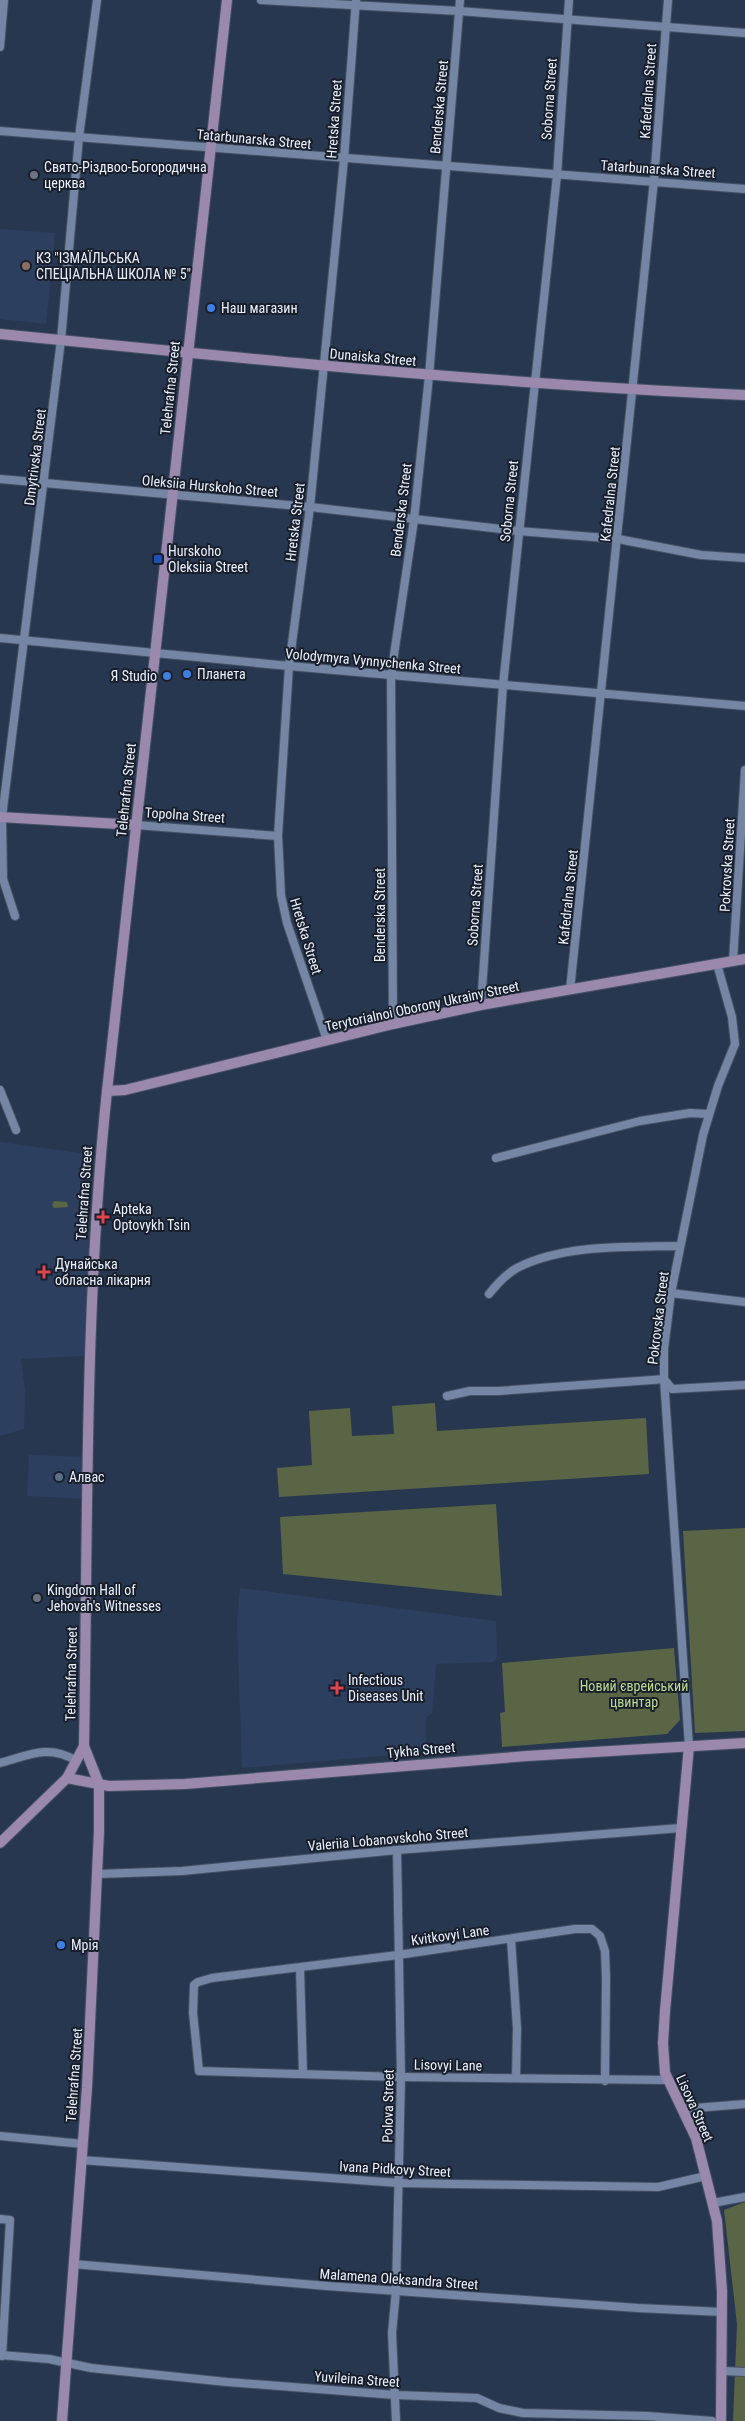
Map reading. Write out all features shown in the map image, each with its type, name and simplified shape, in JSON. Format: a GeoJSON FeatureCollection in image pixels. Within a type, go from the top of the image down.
{"type":"FeatureCollection","features":[{"type":"Feature","properties":{"kind":"main road","name":"Telehrafna Street"},"geometry":{"type":"LineString","coordinates":[[62,2421],[65,2362],[82,2160],[98,1874],[99,1784],[84,1746],[92,1270],[107,1091],[227,0]]}},
{"type":"Feature","properties":{"kind":"main road","name":"Dunaiska Street"},"geometry":{"type":"LineString","coordinates":[[0,334],[429,376],[633,390],[745,395]]}},
{"type":"Feature","properties":{"kind":"main road","name":"Topolna Street"},"geometry":{"type":"LineString","coordinates":[[1,817],[136,825]]}},
{"type":"Feature","properties":{"kind":"main road","name":"Terytorialnoi Oborony Ukrainy Street"},"geometry":{"type":"LineString","coordinates":[[107,1091],[132,1088],[393,1024],[481,1005],[745,959]]}},
{"type":"Feature","properties":{"kind":"main road","name":"Tykha Street"},"geometry":{"type":"LineString","coordinates":[[67,1778],[114,1786],[185,1784],[528,1756],[745,1743]]}},
{"type":"Feature","properties":{"kind":"main road"},"geometry":{"type":"LineString","coordinates":[[0,1843],[67,1778],[84,1746]]}},
{"type":"Feature","properties":{"kind":"main road","name":"Lisova Street"},"geometry":{"type":"LineString","coordinates":[[690,1746],[681,1828],[664,2031],[664,2065],[667,2080],[683,2108],[696,2138],[713,2203],[720,2242],[723,2371],[721,2421]]}},
{"type":"Feature","properties":{"kind":"street"},"geometry":{"type":"LineString","coordinates":[[0,46],[4,0]]}},
{"type":"Feature","properties":{"kind":"street","name":"Dmytrivska Street"},"geometry":{"type":"LineString","coordinates":[[15,916],[3,879],[1,817],[25,642],[61,340],[79,137],[97,0]]}},
{"type":"Feature","properties":{"kind":"street"},"geometry":{"type":"LineString","coordinates":[[261,0],[355,2],[745,33]]}},
{"type":"Feature","properties":{"kind":"street","name":"Benderska Street"},"geometry":{"type":"LineString","coordinates":[[393,1024],[391,675],[414,520],[429,376],[460,0]]}},
{"type":"Feature","properties":{"kind":"street","name":"Soborna Street"},"geometry":{"type":"LineString","coordinates":[[481,1005],[503,685],[557,175],[569,0]]}},
{"type":"Feature","properties":{"kind":"street","name":"Kafedralna Street"},"geometry":{"type":"LineString","coordinates":[[570,990],[654,180],[668,0]]}},
{"type":"Feature","properties":{"kind":"street","name":"Hretska Street"},"geometry":{"type":"LineString","coordinates":[[327,1040],[287,924],[281,895],[278,836],[289,666],[310,507],[344,159],[355,2]]}},
{"type":"Feature","properties":{"kind":"street","name":"Tatarbunarska Street"},"geometry":{"type":"LineString","coordinates":[[0,131],[557,175],[654,180],[745,189]]}},
{"type":"Feature","properties":{"kind":"street","name":"Oleksiia Hurskoho Street"},"geometry":{"type":"LineString","coordinates":[[0,479],[310,507],[518,531],[618,539],[701,555],[745,558]]}},
{"type":"Feature","properties":{"kind":"street","name":"Volodymyra Vynnychenka Street"},"geometry":{"type":"LineString","coordinates":[[0,638],[25,642],[745,706]]}},
{"type":"Feature","properties":{"kind":"street","name":"Pokrovska Street"},"geometry":{"type":"LineString","coordinates":[[733,961],[745,770]]}},
{"type":"Feature","properties":{"kind":"street","name":"Topolna Street"},"geometry":{"type":"LineString","coordinates":[[136,825],[278,836]]}},
{"type":"Feature","properties":{"kind":"street","name":"Pokrovska Street"},"geometry":{"type":"LineString","coordinates":[[690,1746],[664,1380],[664,1348],[671,1293],[708,1114],[736,1038],[716,964]]}},
{"type":"Feature","properties":{"kind":"street"},"geometry":{"type":"LineString","coordinates":[[0,1090],[16,1130]]}},
{"type":"Feature","properties":{"kind":"street"},"geometry":{"type":"LineString","coordinates":[[496,1158],[640,1121],[690,1112],[708,1114]]}},
{"type":"Feature","properties":{"kind":"street"},"geometry":{"type":"LineString","coordinates":[[489,1294],[510,1272],[537,1260],[592,1249],[680,1246]]}},
{"type":"Feature","properties":{"kind":"street"},"geometry":{"type":"LineString","coordinates":[[671,1293],[745,1302]]}},
{"type":"Feature","properties":{"kind":"street"},"geometry":{"type":"LineString","coordinates":[[447,1396],[470,1391],[498,1391],[664,1380],[672,1389],[745,1385]]}},
{"type":"Feature","properties":{"kind":"street"},"geometry":{"type":"LineString","coordinates":[[0,1763],[51,1751],[60,1752],[77,1762]]}},
{"type":"Feature","properties":{"kind":"street","name":"Valeriia Lobanovskoho Street"},"geometry":{"type":"LineString","coordinates":[[98,1874],[182,1871],[397,1850],[681,1828]]}},
{"type":"Feature","properties":{"kind":"street","name":"Polova Street"},"geometry":{"type":"LineString","coordinates":[[396,2421],[392,2334],[396,2290],[401,2077],[397,1850]]}},
{"type":"Feature","properties":{"kind":"street","name":"Kvitkovyi Lane"},"geometry":{"type":"LineString","coordinates":[[199,2071],[192,2014],[194,1985],[198,1982],[212,1978],[398,1955],[586,1928],[596,1930],[605,1951],[605,2081]]}},
{"type":"Feature","properties":{"kind":"street"},"geometry":{"type":"LineString","coordinates":[[511,1939],[517,2028],[516,2078]]}},
{"type":"Feature","properties":{"kind":"street"},"geometry":{"type":"LineString","coordinates":[[300,1968],[304,2074]]}},
{"type":"Feature","properties":{"kind":"street","name":"Lisovyi Lane"},"geometry":{"type":"LineString","coordinates":[[199,2071],[605,2081],[667,2080]]}},
{"type":"Feature","properties":{"kind":"street"},"geometry":{"type":"LineString","coordinates":[[683,2108],[745,2104]]}},
{"type":"Feature","properties":{"kind":"street"},"geometry":{"type":"LineString","coordinates":[[0,2136],[83,2144]]}},
{"type":"Feature","properties":{"kind":"street","name":"Ivana Pidkovy Street"},"geometry":{"type":"LineString","coordinates":[[82,2160],[399,2182],[650,2187],[672,2185],[706,2176]]}},
{"type":"Feature","properties":{"kind":"street"},"geometry":{"type":"LineString","coordinates":[[713,2203],[745,2197]]}},
{"type":"Feature","properties":{"kind":"street"},"geometry":{"type":"LineString","coordinates":[[0,2219],[10,2220],[1,2355]]}},
{"type":"Feature","properties":{"kind":"street","name":"Malamena Oleksandra Street"},"geometry":{"type":"LineString","coordinates":[[73,2264],[170,2274],[638,2308],[722,2312]]}},
{"type":"Feature","properties":{"kind":"street","name":"Yuvileina Street"},"geometry":{"type":"LineString","coordinates":[[1,2355],[65,2362],[91,2368],[227,2382],[480,2398],[499,2408],[523,2414],[647,2416],[712,2421]]}},
{"type":"Feature","properties":{"kind":"street"},"geometry":{"type":"LineString","coordinates":[[723,2371],[745,2372]]}},
{"type":"Feature","properties":{"kind":"shaded area","name":"КЗ \"ІЗМАЇЛЬСЬКА СПЕЦІАЛЬНА ШКОЛА № 5\""},"geometry":{"type":"Polygon","coordinates":[[[0,229],[55,233],[46,324],[0,319],[0,229]]]}},
{"type":"Feature","properties":{"kind":"shaded area","name":"Дунайська обласна лікарня"},"geometry":{"type":"Polygon","coordinates":[[[0,1142],[87,1154],[86,1180],[83,1180],[83,1187],[86,1188],[85,1203],[90,1203],[84,1356],[21,1359],[25,1391],[24,1429],[0,1436],[0,1142]]]}},
{"type":"Feature","properties":{"kind":"shaded area","name":"Алвас"},"geometry":{"type":"Polygon","coordinates":[[[29,1455],[91,1457],[89,1499],[27,1496],[29,1455]]]}},
{"type":"Feature","properties":{"kind":"shaded area","name":"Infectious Diseases Unit"},"geometry":{"type":"Polygon","coordinates":[[[240,1588],[496,1621],[497,1658],[493,1662],[436,1664],[432,1713],[426,1718],[426,1752],[242,1768],[237,1622],[240,1588]]]}},
{"type":"Feature","properties":{"kind":"green space"},"geometry":{"type":"Polygon","coordinates":[[[54,1201],[67,1202],[68,1207],[54,1208],[52,1205],[54,1201]]]}},
{"type":"Feature","properties":{"kind":"green space"},"geometry":{"type":"Polygon","coordinates":[[[435,1403],[437,1431],[646,1418],[649,1474],[279,1497],[277,1468],[312,1465],[309,1411],[350,1408],[352,1436],[394,1434],[392,1406],[435,1403]]]}},
{"type":"Feature","properties":{"kind":"green space"},"geometry":{"type":"Polygon","coordinates":[[[496,1504],[502,1596],[283,1574],[280,1517],[496,1504]]]}},
{"type":"Feature","properties":{"kind":"green space"},"geometry":{"type":"Polygon","coordinates":[[[745,1528],[745,1731],[695,1733],[683,1531],[745,1528]]]}},
{"type":"Feature","properties":{"kind":"green space","name":"Новий єврейський цвинтар"},"geometry":{"type":"Polygon","coordinates":[[[674,1648],[680,1720],[667,1734],[502,1747],[500,1713],[505,1712],[502,1663],[674,1648]]]}},
{"type":"Feature","properties":{"kind":"green space"},"geometry":{"type":"Polygon","coordinates":[[[745,2202],[745,2421],[733,2421],[737,2324],[724,2210],[745,2202]]]}},
{"type":"Feature","properties":{"kind":"place","name":"Свято-Різдвоо-Богородична церква"},"geometry":{"type":"Point","coordinates":[34,175]}},
{"type":"Feature","properties":{"kind":"place","name":"КЗ \"ІЗМАЇЛЬСЬКА СПЕЦІАЛЬНА ШКОЛА № 5\""},"geometry":{"type":"Point","coordinates":[26,266]}},
{"type":"Feature","properties":{"kind":"place","name":"Наш магазин"},"geometry":{"type":"Point","coordinates":[211,308]}},
{"type":"Feature","properties":{"kind":"place","name":"Hurskoho Oleksiia Street"},"geometry":{"type":"Point","coordinates":[158,559]}},
{"type":"Feature","properties":{"kind":"place","name":"Планета"},"geometry":{"type":"Point","coordinates":[187,674]}},
{"type":"Feature","properties":{"kind":"place","name":"Я Studio"},"geometry":{"type":"Point","coordinates":[167,676]}},
{"type":"Feature","properties":{"kind":"place","name":"Apteka Optovykh Tsin"},"geometry":{"type":"Point","coordinates":[103,1217]}},
{"type":"Feature","properties":{"kind":"place","name":"Дунайська обласна лікарня"},"geometry":{"type":"Point","coordinates":[44,1272]}},
{"type":"Feature","properties":{"kind":"place","name":"Алвас"},"geometry":{"type":"Point","coordinates":[59,1477]}},
{"type":"Feature","properties":{"kind":"place","name":"Kingdom Hall of Jehovah's Witnesses"},"geometry":{"type":"Point","coordinates":[37,1598]}},
{"type":"Feature","properties":{"kind":"place","name":"Infectious Diseases Unit"},"geometry":{"type":"Point","coordinates":[337,1688]}},
{"type":"Feature","properties":{"kind":"place","name":"Мрія"},"geometry":{"type":"Point","coordinates":[61,1945]}}]}
